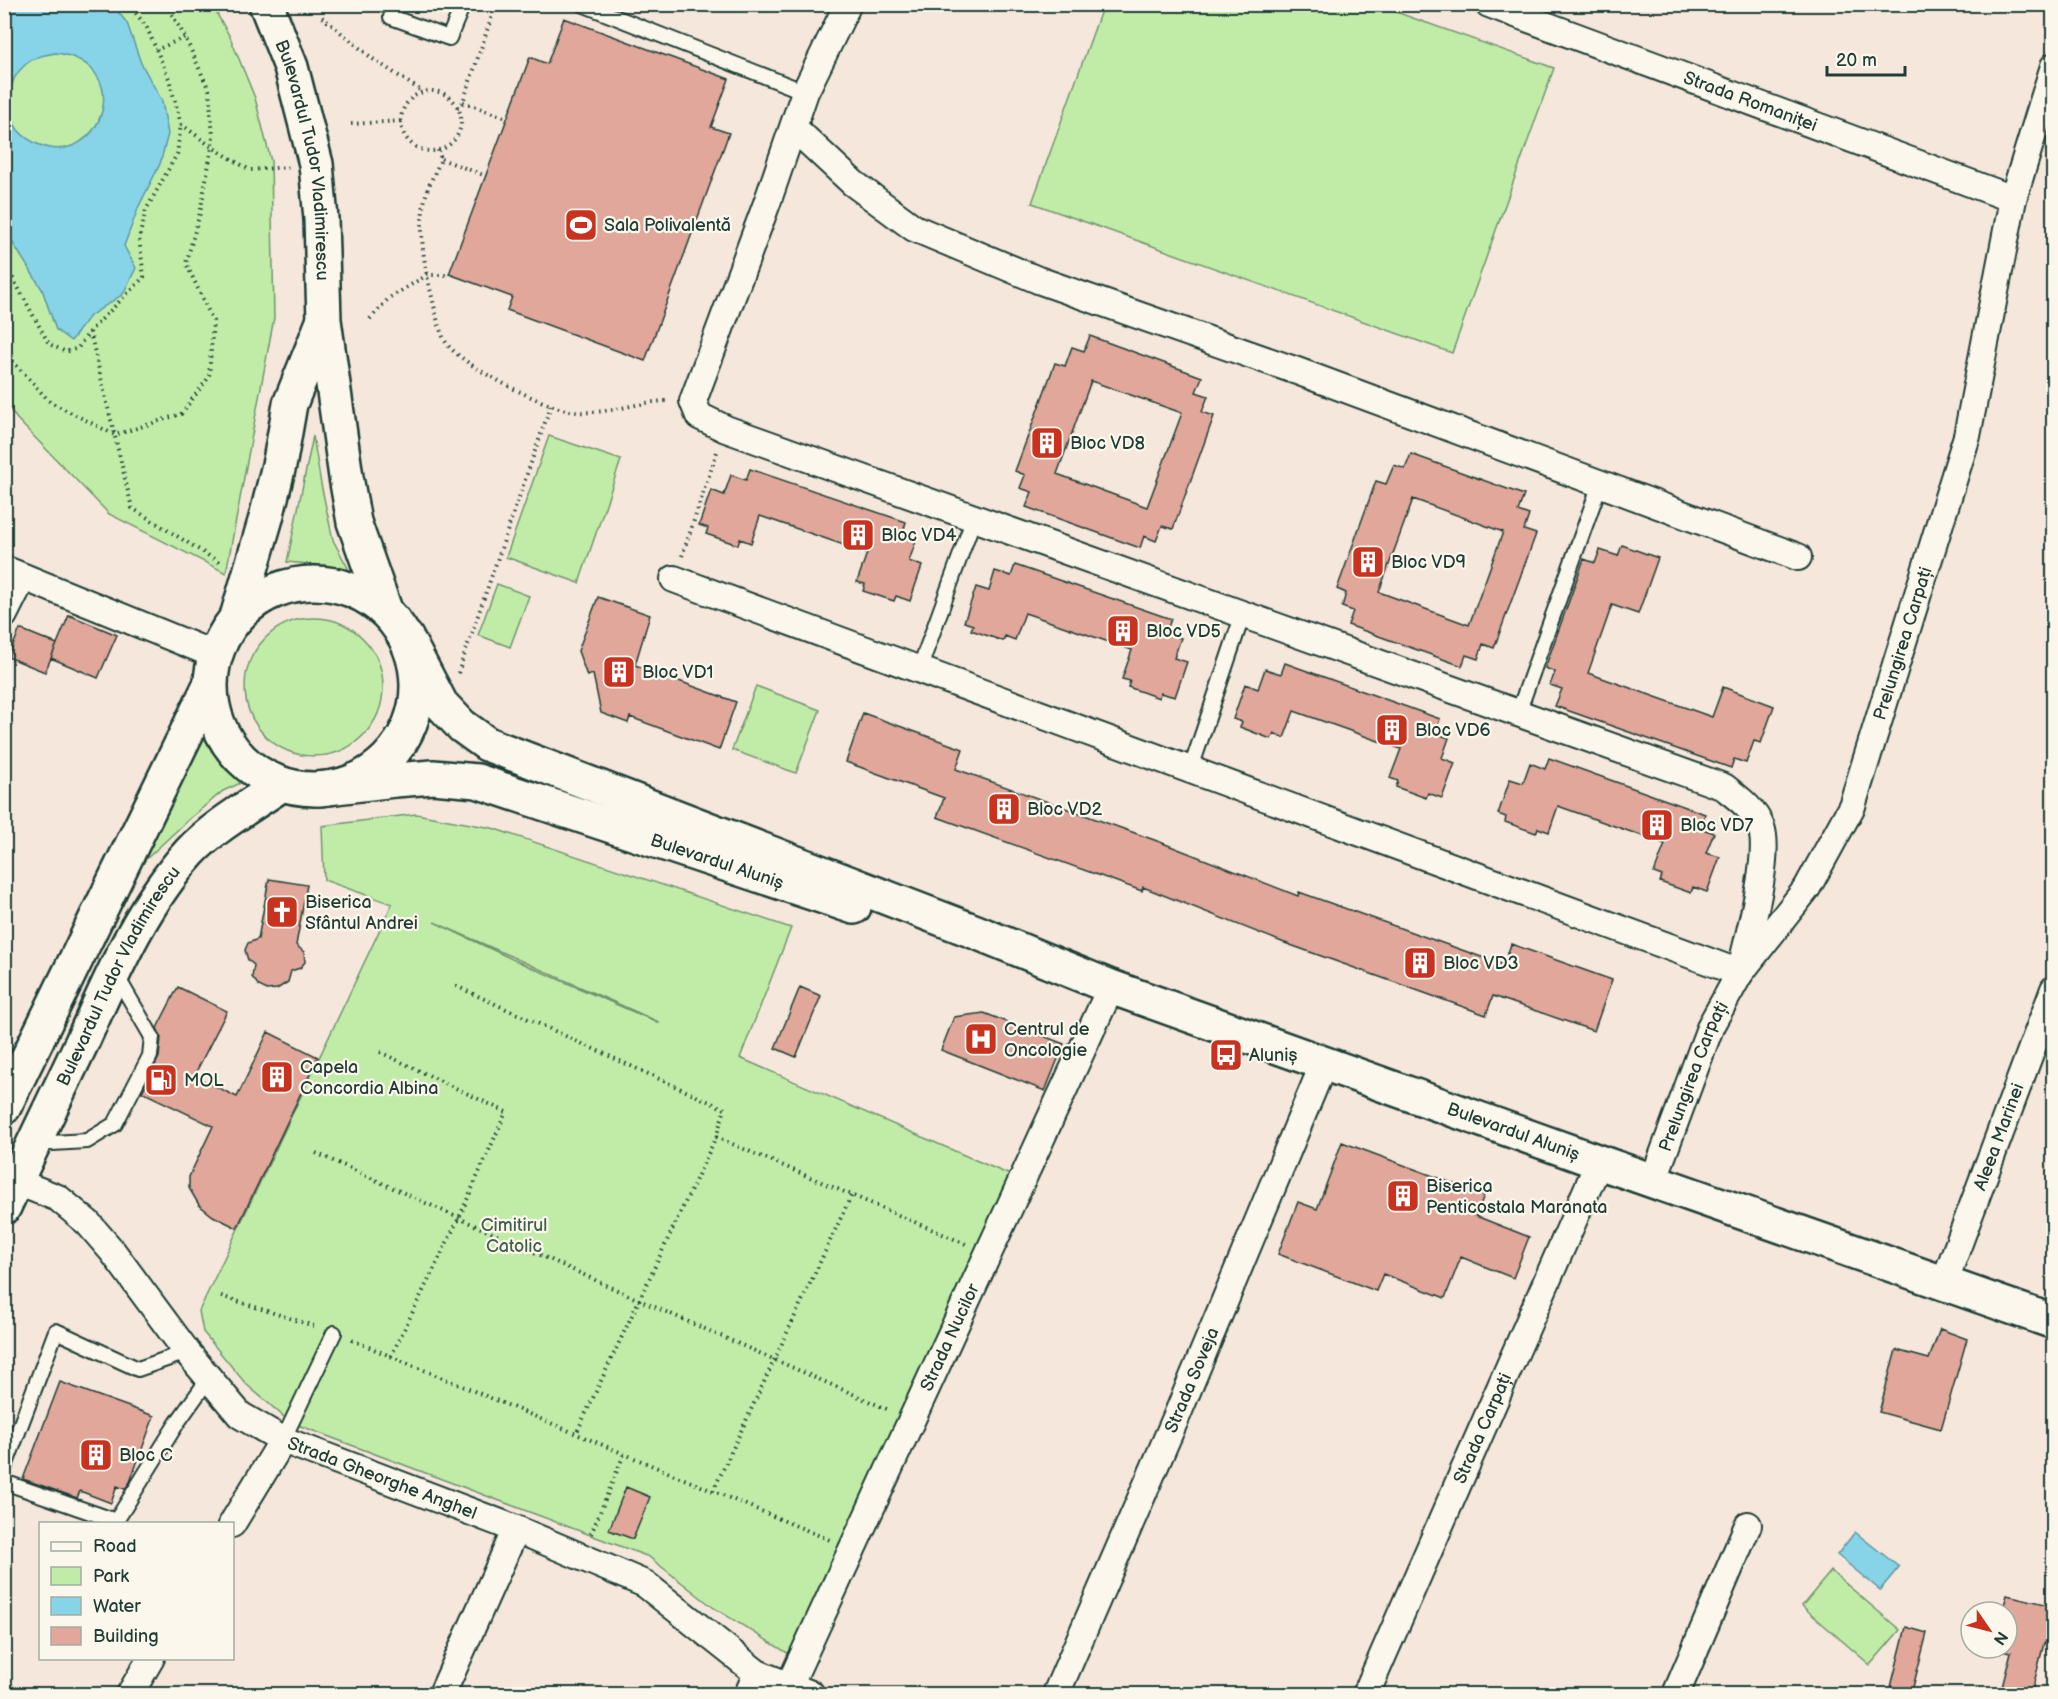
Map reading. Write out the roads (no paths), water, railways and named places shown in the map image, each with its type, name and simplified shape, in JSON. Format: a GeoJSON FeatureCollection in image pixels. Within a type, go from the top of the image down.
{"type":"FeatureCollection","features":[{"type":"Feature","properties":{"kind":"main road","name":"Bulevardul Tudor Vladimirescu"},"geometry":{"type":"LineString","coordinates":[[266,4],[291,67],[316,164],[321,219],[324,320],[354,522],[384,607]]}},
{"type":"Feature","properties":{"kind":"main road","name":"Bulevardul Tudor Vladimirescu"},"geometry":{"type":"LineString","coordinates":[[237,617],[280,461],[290,404],[324,320]]}},
{"type":"Feature","properties":{"kind":"main road"},"geometry":{"type":"LineString","coordinates":[[4,1107],[213,670],[226,631],[237,617],[253,602],[272,591],[292,584],[314,582],[356,591],[384,607],[406,637],[415,667],[417,698],[404,737],[392,754],[377,768],[359,779],[340,786],[300,789],[264,777],[249,767],[225,739],[214,713],[213,670]]}},
{"type":"Feature","properties":{"kind":"main road","name":"Bulevardul Aluniș"},"geometry":{"type":"LineString","coordinates":[[406,637],[441,704],[462,726],[487,744],[976,932],[1111,987],[2054,1322]]}},
{"type":"Feature","properties":{"kind":"main road","name":"Bulevardul Aluniș"},"geometry":{"type":"LineString","coordinates":[[319,789],[433,777],[477,781],[989,951],[1111,987]]}},
{"type":"Feature","properties":{"kind":"main road","name":"Bulevardul Tudor Vladimirescu"},"geometry":{"type":"LineString","coordinates":[[8,1188],[34,1144],[114,972],[141,920],[164,884],[192,850],[225,823],[282,784]]}},
{"type":"Feature","properties":{"kind":"street"},"geometry":{"type":"LineString","coordinates":[[674,579],[1740,973],[1764,859],[1762,828],[1749,807],[1724,787],[726,429],[699,416],[693,401],[805,93],[848,4]]}},
{"type":"Feature","properties":{"kind":"street","name":"Strada Romaniței"},"geometry":{"type":"LineString","coordinates":[[1489,4],[2013,199]]}},
{"type":"Feature","properties":{"kind":"street","name":"Prelungirea Carpați"},"geometry":{"type":"LineString","coordinates":[[1653,1181],[1711,1025],[1740,973],[1807,888],[1852,806],[1967,436],[2013,199],[2054,66]]}},
{"type":"Feature","properties":{"kind":"street"},"geometry":{"type":"LineString","coordinates":[[794,128],[853,183],[914,228],[1038,280],[1297,371],[1798,557]]}},
{"type":"Feature","properties":{"kind":"street"},"geometry":{"type":"LineString","coordinates":[[4,615],[14,573],[213,670]]}},
{"type":"Feature","properties":{"kind":"street","name":"Strada Nucilor"},"geometry":{"type":"LineString","coordinates":[[800,1690],[1111,987]]}},
{"type":"Feature","properties":{"kind":"street","name":"Aleea Marinei"},"geometry":{"type":"LineString","coordinates":[[1944,1283],[2054,989]]}},
{"type":"Feature","properties":{"kind":"street","name":"Strada Soveja"},"geometry":{"type":"LineString","coordinates":[[1056,1695],[1178,1413],[1324,1064]]}},
{"type":"Feature","properties":{"kind":"street","name":"Strada Carpați"},"geometry":{"type":"LineString","coordinates":[[1366,1695],[1599,1162]]}},
{"type":"Feature","properties":{"kind":"street","name":"Strada Gheorghe Anghel"},"geometry":{"type":"LineString","coordinates":[[8,1188],[58,1198],[88,1223],[113,1252],[186,1352],[240,1414],[283,1440],[516,1529],[645,1584],[752,1684],[800,1690]]}},
{"type":"Feature","properties":{"kind":"street"},"geometry":{"type":"LineString","coordinates":[[233,1522],[283,1440]]}},
{"type":"Feature","properties":{"kind":"street"},"geometry":{"type":"LineString","coordinates":[[1676,1695],[1748,1525]]}},
{"type":"Feature","properties":{"kind":"street"},"geometry":{"type":"LineString","coordinates":[[442,1695],[516,1529]]}},
{"type":"Feature","properties":{"kind":"street"},"geometry":{"type":"LineString","coordinates":[[130,1695],[150,1660]]}},
{"type":"Feature","properties":{"kind":"lane"},"geometry":{"type":"LineString","coordinates":[[396,4],[391,17],[449,38],[462,4]]}},
{"type":"Feature","properties":{"kind":"lane"},"geometry":{"type":"LineString","coordinates":[[582,4],[805,93]]}},
{"type":"Feature","properties":{"kind":"lane"},"geometry":{"type":"LineString","coordinates":[[1518,713],[1600,484]]}},
{"type":"Feature","properties":{"kind":"lane"},"geometry":{"type":"LineString","coordinates":[[919,670],[974,518]]}},
{"type":"Feature","properties":{"kind":"lane"},"geometry":{"type":"LineString","coordinates":[[1190,771],[1243,615]]}},
{"type":"Feature","properties":{"kind":"lane"},"geometry":{"type":"LineString","coordinates":[[34,1144],[87,1141],[115,1125],[150,1056],[152,1037],[114,972]]}},
{"type":"Feature","properties":{"kind":"lane"},"geometry":{"type":"LineString","coordinates":[[4,1469],[56,1331],[138,1369],[186,1352]]}},
{"type":"Feature","properties":{"kind":"lane"},"geometry":{"type":"LineString","coordinates":[[283,1440],[334,1333]]}},
{"type":"Feature","properties":{"kind":"lane"},"geometry":{"type":"LineString","coordinates":[[4,1482],[116,1521],[177,1423],[209,1378]]}},
{"type":"Feature","properties":{"kind":"water"},"geometry":{"type":"Polygon","coordinates":[[[5,4],[113,5],[127,23],[141,63],[162,101],[168,134],[160,164],[139,206],[124,246],[136,268],[123,294],[90,316],[71,341],[56,330],[42,289],[5,231],[5,4]],[[56,53],[33,59],[20,71],[11,86],[9,104],[13,122],[25,137],[40,145],[61,148],[79,142],[93,130],[102,112],[103,94],[97,76],[82,61],[56,53]]]}},
{"type":"Feature","properties":{"kind":"water"},"geometry":{"type":"Polygon","coordinates":[[[1855,1532],[1899,1567],[1880,1590],[1837,1555],[1855,1532]]]}},
{"type":"Feature","properties":{"kind":"place","name":"Sala Polivalentă"},"geometry":{"type":"Point","coordinates":[581,225]}},
{"type":"Feature","properties":{"kind":"place","name":"Bloc VD8"},"geometry":{"type":"Point","coordinates":[1047,443]}},
{"type":"Feature","properties":{"kind":"place","name":"Bloc VD4"},"geometry":{"type":"Point","coordinates":[858,535]}},
{"type":"Feature","properties":{"kind":"place","name":"Bloc VD9"},"geometry":{"type":"Point","coordinates":[1368,562]}},
{"type":"Feature","properties":{"kind":"place","name":"Bloc VD5"},"geometry":{"type":"Point","coordinates":[1123,631]}},
{"type":"Feature","properties":{"kind":"place","name":"Bloc VD1"},"geometry":{"type":"Point","coordinates":[619,672]}},
{"type":"Feature","properties":{"kind":"place","name":"Bloc VD6"},"geometry":{"type":"Point","coordinates":[1392,730]}},
{"type":"Feature","properties":{"kind":"place","name":"Bloc VD2"},"geometry":{"type":"Point","coordinates":[1004,809]}},
{"type":"Feature","properties":{"kind":"place","name":"Bloc VD7"},"geometry":{"type":"Point","coordinates":[1657,825]}},
{"type":"Feature","properties":{"kind":"place","name":"Biserica Sfântul Andrei"},"geometry":{"type":"Point","coordinates":[282,912]}},
{"type":"Feature","properties":{"kind":"place","name":"Bloc VD3"},"geometry":{"type":"Point","coordinates":[1420,963]}},
{"type":"Feature","properties":{"kind":"place","name":"Centrul de Oncologie"},"geometry":{"type":"Point","coordinates":[981,1039]}},
{"type":"Feature","properties":{"kind":"place","name":"Aluniș"},"geometry":{"type":"Point","coordinates":[1226,1055]}},
{"type":"Feature","properties":{"kind":"place","name":"Capela Concordia Albina"},"geometry":{"type":"Point","coordinates":[277,1077]}},
{"type":"Feature","properties":{"kind":"place","name":"MOL"},"geometry":{"type":"Point","coordinates":[161,1080]}},
{"type":"Feature","properties":{"kind":"place","name":"Biserica Penticostala Maranata"},"geometry":{"type":"Point","coordinates":[1403,1196]}},
{"type":"Feature","properties":{"kind":"place","name":"Bloc C"},"geometry":{"type":"Point","coordinates":[96,1455]}},
{"type":"Feature","properties":{"kind":"park label","name":"Cimitirul Catolic"},"geometry":{"type":"Point","coordinates":[514,1235]}}]}
